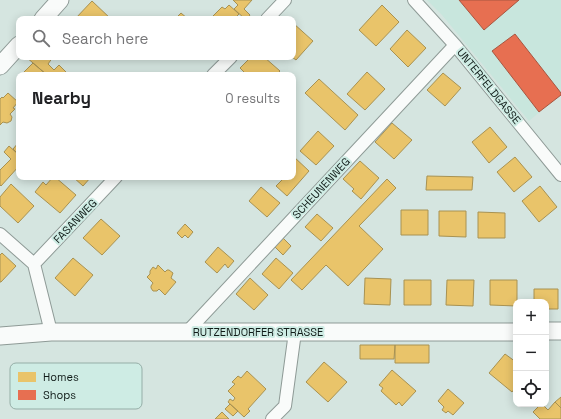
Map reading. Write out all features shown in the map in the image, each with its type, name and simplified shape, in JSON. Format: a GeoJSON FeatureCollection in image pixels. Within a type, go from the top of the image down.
{"type":"FeatureCollection","features":[{"type":"Feature","properties":{"kind":"street"},"geometry":{"type":"LineString","coordinates":[[46,16],[60,0]]}},
{"type":"Feature","properties":{"kind":"street"},"geometry":{"type":"LineString","coordinates":[[270,16],[285,0]]}},
{"type":"Feature","properties":{"kind":"street","name":"UNTERFELDGASSE"},"geometry":{"type":"LineString","coordinates":[[414,0],[455,45],[561,175]]}},
{"type":"Feature","properties":{"kind":"street","name":"SCHEUNENWEG"},"geometry":{"type":"LineString","coordinates":[[187,332],[455,45]]}},
{"type":"Feature","properties":{"kind":"street"},"geometry":{"type":"LineString","coordinates":[[0,66],[16,48]]}},
{"type":"Feature","properties":{"kind":"street"},"geometry":{"type":"LineString","coordinates":[[217,72],[228,60]]}},
{"type":"Feature","properties":{"kind":"street","name":"FASANWEG"},"geometry":{"type":"LineString","coordinates":[[34,264],[113,180]]}},
{"type":"Feature","properties":{"kind":"street"},"geometry":{"type":"LineString","coordinates":[[0,234],[34,264],[51,332]]}},
{"type":"Feature","properties":{"kind":"street"},"geometry":{"type":"LineString","coordinates":[[549,331],[561,331]]}},
{"type":"Feature","properties":{"kind":"street","name":"RUTZENDORFER STRASSE"},"geometry":{"type":"LineString","coordinates":[[0,336],[51,332],[513,332]]}},
{"type":"Feature","properties":{"kind":"street"},"geometry":{"type":"LineString","coordinates":[[272,419],[285,406],[295,332]]}},
{"type":"Feature","properties":{"kind":"shaded area"},"geometry":{"type":"Polygon","coordinates":[[[427,0],[561,0],[561,94],[529,121],[442,15],[427,0]]]}},
{"type":"Feature","properties":{"kind":"building: Homes"},"geometry":{"type":"Polygon","coordinates":[[[233,0],[252,0],[244,9],[249,16],[242,16],[234,9],[238,5],[233,0]]]}},
{"type":"Feature","properties":{"kind":"building: Homes"},"geometry":{"type":"Polygon","coordinates":[[[92,1],[108,16],[78,16],[92,1]]]}},
{"type":"Feature","properties":{"kind":"building: Homes"},"geometry":{"type":"Polygon","coordinates":[[[229,5],[239,14],[237,16],[213,16],[222,7],[225,9],[229,5]]]}},
{"type":"Feature","properties":{"kind":"building: Homes"},"geometry":{"type":"Polygon","coordinates":[[[382,5],[399,22],[376,46],[359,30],[382,5]]]}},
{"type":"Feature","properties":{"kind":"building: Homes"},"geometry":{"type":"Polygon","coordinates":[[[296,26],[313,41],[296,60],[296,26]]]}},
{"type":"Feature","properties":{"kind":"building: Homes"},"geometry":{"type":"Polygon","coordinates":[[[407,30],[426,48],[408,67],[390,49],[407,30]]]}},
{"type":"Feature","properties":{"kind":"building: Homes"},"geometry":{"type":"Polygon","coordinates":[[[30,60],[51,60],[48,64],[54,70],[59,65],[66,72],[44,72],[30,60]]]}},
{"type":"Feature","properties":{"kind":"building: Homes"},"geometry":{"type":"Polygon","coordinates":[[[248,60],[267,60],[280,71],[244,72],[240,68],[248,60]]]}},
{"type":"Feature","properties":{"kind":"building: Homes"},"geometry":{"type":"Polygon","coordinates":[[[33,63],[44,72],[24,72],[33,63]]]}},
{"type":"Feature","properties":{"kind":"building: Homes"},"geometry":{"type":"Polygon","coordinates":[[[367,72],[385,89],[365,110],[347,94],[367,72]]]}},
{"type":"Feature","properties":{"kind":"building: Homes"},"geometry":{"type":"Polygon","coordinates":[[[443,73],[461,88],[445,106],[427,90],[443,73]]]}},
{"type":"Feature","properties":{"kind":"building: Homes"},"geometry":{"type":"Polygon","coordinates":[[[319,79],[358,115],[345,130],[305,93],[319,79]]]}},
{"type":"Feature","properties":{"kind":"building: Homes"},"geometry":{"type":"Polygon","coordinates":[[[8,93],[16,100],[16,104],[13,108],[15,109],[10,114],[12,117],[11,121],[7,123],[3,122],[0,125],[0,99],[2,97],[3,98],[8,93]]]}},
{"type":"Feature","properties":{"kind":"building: Homes"},"geometry":{"type":"Polygon","coordinates":[[[392,123],[412,140],[394,159],[375,142],[392,123]]]}},
{"type":"Feature","properties":{"kind":"building: Homes"},"geometry":{"type":"Polygon","coordinates":[[[490,127],[507,147],[489,163],[472,142],[490,127]]]}},
{"type":"Feature","properties":{"kind":"building: Homes"},"geometry":{"type":"Polygon","coordinates":[[[318,131],[334,146],[316,165],[300,151],[318,131]]]}},
{"type":"Feature","properties":{"kind":"building: Homes"},"geometry":{"type":"Polygon","coordinates":[[[9,146],[16,152],[16,169],[1,186],[0,170],[11,159],[4,152],[9,146]]]}},
{"type":"Feature","properties":{"kind":"building: Homes"},"geometry":{"type":"Polygon","coordinates":[[[515,157],[532,177],[514,192],[497,172],[515,157]]]}},
{"type":"Feature","properties":{"kind":"building: Homes"},"geometry":{"type":"Polygon","coordinates":[[[296,159],[309,171],[287,196],[276,186],[282,180],[296,180],[296,159]]]}},
{"type":"Feature","properties":{"kind":"building: Homes"},"geometry":{"type":"Polygon","coordinates":[[[360,161],[379,178],[361,199],[352,191],[354,189],[343,179],[360,161]]]}},
{"type":"Feature","properties":{"kind":"building: Homes"},"geometry":{"type":"Polygon","coordinates":[[[427,176],[473,177],[472,190],[426,190],[427,176]]]}},
{"type":"Feature","properties":{"kind":"building: Homes"},"geometry":{"type":"Polygon","coordinates":[[[387,179],[396,188],[359,226],[383,249],[348,286],[326,265],[302,290],[291,280],[387,179]]]}},
{"type":"Feature","properties":{"kind":"building: Homes"},"geometry":{"type":"Polygon","coordinates":[[[50,180],[58,180],[76,195],[60,213],[35,192],[43,182],[46,185],[50,180]]]}},
{"type":"Feature","properties":{"kind":"building: Homes"},"geometry":{"type":"Polygon","coordinates":[[[76,180],[88,180],[83,186],[76,180]]]}},
{"type":"Feature","properties":{"kind":"building: Homes"},"geometry":{"type":"Polygon","coordinates":[[[11,184],[34,206],[18,223],[0,206],[0,197],[11,184]]]}},
{"type":"Feature","properties":{"kind":"building: Homes"},"geometry":{"type":"Polygon","coordinates":[[[540,186],[557,207],[539,222],[522,201],[540,186]]]}},
{"type":"Feature","properties":{"kind":"building: Homes"},"geometry":{"type":"Polygon","coordinates":[[[261,187],[280,203],[267,217],[249,201],[261,187]]]}},
{"type":"Feature","properties":{"kind":"building: Homes"},"geometry":{"type":"Polygon","coordinates":[[[401,210],[428,210],[428,235],[401,235],[401,210]]]}},
{"type":"Feature","properties":{"kind":"building: Homes"},"geometry":{"type":"Polygon","coordinates":[[[439,211],[466,211],[466,237],[439,236],[439,211]]]}},
{"type":"Feature","properties":{"kind":"building: Homes"},"geometry":{"type":"Polygon","coordinates":[[[478,212],[505,213],[505,238],[478,238],[478,212]]]}},
{"type":"Feature","properties":{"kind":"building: Homes"},"geometry":{"type":"Polygon","coordinates":[[[317,214],[333,228],[321,241],[305,227],[317,214]]]}},
{"type":"Feature","properties":{"kind":"building: Homes"},"geometry":{"type":"Polygon","coordinates":[[[101,219],[120,236],[102,255],[83,238],[101,219]]]}},
{"type":"Feature","properties":{"kind":"building: Homes"},"geometry":{"type":"Polygon","coordinates":[[[185,224],[193,232],[188,238],[185,235],[182,238],[177,233],[185,224]]]}},
{"type":"Feature","properties":{"kind":"building: Homes"},"geometry":{"type":"Polygon","coordinates":[[[282,237],[291,246],[283,255],[274,246],[282,237]]]}},
{"type":"Feature","properties":{"kind":"building: Homes"},"geometry":{"type":"Polygon","coordinates":[[[218,247],[234,261],[228,268],[225,264],[217,273],[205,262],[218,247]]]}},
{"type":"Feature","properties":{"kind":"building: Homes"},"geometry":{"type":"Polygon","coordinates":[[[2,253],[16,266],[0,282],[0,255],[2,253]]]}},
{"type":"Feature","properties":{"kind":"building: Homes"},"geometry":{"type":"Polygon","coordinates":[[[73,258],[93,275],[75,296],[55,278],[73,258]]]}},
{"type":"Feature","properties":{"kind":"building: Homes"},"geometry":{"type":"Polygon","coordinates":[[[276,258],[293,273],[279,289],[262,274],[276,258]]]}},
{"type":"Feature","properties":{"kind":"building: Homes"},"geometry":{"type":"Polygon","coordinates":[[[158,265],[165,272],[169,270],[173,273],[171,278],[176,282],[165,295],[159,289],[157,291],[153,291],[151,286],[153,283],[147,277],[153,267],[156,269],[158,265]]]}},
{"type":"Feature","properties":{"kind":"building: Homes"},"geometry":{"type":"Polygon","coordinates":[[[250,278],[268,295],[254,310],[236,294],[250,278]]]}},
{"type":"Feature","properties":{"kind":"building: Homes"},"geometry":{"type":"Polygon","coordinates":[[[365,278],[391,279],[390,305],[364,304],[365,278]]]}},
{"type":"Feature","properties":{"kind":"building: Homes"},"geometry":{"type":"Polygon","coordinates":[[[404,280],[431,280],[431,305],[404,305],[404,280]]]}},
{"type":"Feature","properties":{"kind":"building: Homes"},"geometry":{"type":"Polygon","coordinates":[[[447,280],[474,280],[473,306],[446,305],[447,280]]]}},
{"type":"Feature","properties":{"kind":"building: Homes"},"geometry":{"type":"Polygon","coordinates":[[[490,280],[517,280],[517,299],[513,299],[513,306],[490,305],[490,280]]]}},
{"type":"Feature","properties":{"kind":"building: Homes"},"geometry":{"type":"Polygon","coordinates":[[[534,289],[558,289],[558,309],[549,309],[549,299],[534,299],[534,289]]]}},
{"type":"Feature","properties":{"kind":"building: Homes"},"geometry":{"type":"Polygon","coordinates":[[[360,345],[395,345],[394,359],[360,359],[360,345]]]}},
{"type":"Feature","properties":{"kind":"building: Homes"},"geometry":{"type":"Polygon","coordinates":[[[395,345],[429,345],[429,363],[395,363],[395,345]]]}},
{"type":"Feature","properties":{"kind":"building: Homes"},"geometry":{"type":"Polygon","coordinates":[[[505,354],[513,360],[513,391],[512,392],[489,373],[505,354]]]}},
{"type":"Feature","properties":{"kind":"building: Homes"},"geometry":{"type":"Polygon","coordinates":[[[324,362],[347,382],[328,402],[306,382],[324,362]]]}},
{"type":"Feature","properties":{"kind":"building: Homes"},"geometry":{"type":"Polygon","coordinates":[[[392,370],[416,391],[402,406],[399,402],[396,405],[381,391],[383,388],[379,385],[392,370]]]}},
{"type":"Feature","properties":{"kind":"building: Homes"},"geometry":{"type":"Polygon","coordinates":[[[247,371],[266,389],[248,409],[250,411],[244,417],[228,402],[230,399],[233,401],[235,398],[228,391],[235,384],[232,382],[238,376],[241,378],[247,371]]]}},
{"type":"Feature","properties":{"kind":"building: Homes"},"geometry":{"type":"Polygon","coordinates":[[[448,389],[464,403],[453,415],[448,411],[446,413],[442,410],[444,407],[438,401],[448,389]]]}},
{"type":"Feature","properties":{"kind":"building: Homes"},"geometry":{"type":"Polygon","coordinates":[[[561,397],[561,408],[555,402],[561,397]]]}},
{"type":"Feature","properties":{"kind":"building: Homes"},"geometry":{"type":"Polygon","coordinates":[[[555,402],[561,408],[561,419],[540,419],[533,412],[538,407],[545,407],[548,410],[555,402]]]}},
{"type":"Feature","properties":{"kind":"building: Homes"},"geometry":{"type":"Polygon","coordinates":[[[230,404],[238,411],[233,416],[225,409],[230,404]]]}},
{"type":"Feature","properties":{"kind":"building: Homes"},"geometry":{"type":"Polygon","coordinates":[[[222,412],[229,419],[215,419],[222,412]]]}},
{"type":"Feature","properties":{"kind":"building: Shops"},"geometry":{"type":"Polygon","coordinates":[[[459,0],[519,0],[484,30],[459,0]]]}},
{"type":"Feature","properties":{"kind":"building: Shops"},"geometry":{"type":"Polygon","coordinates":[[[515,34],[561,93],[561,95],[539,112],[492,51],[515,34]]]}}]}
